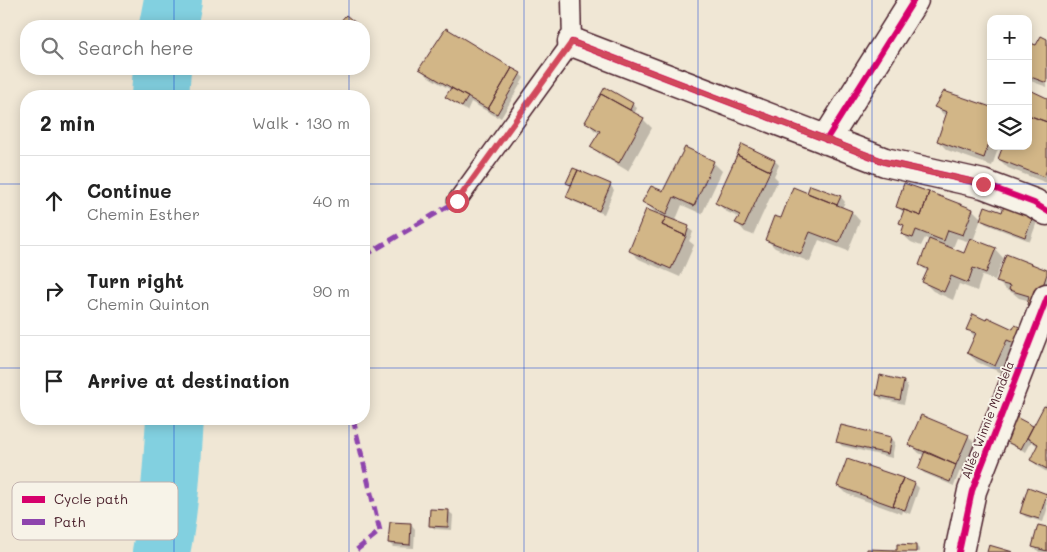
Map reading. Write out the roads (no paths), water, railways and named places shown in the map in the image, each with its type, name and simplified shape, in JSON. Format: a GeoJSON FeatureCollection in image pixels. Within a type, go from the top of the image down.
{"type":"FeatureCollection","features":[{"type":"Feature","properties":{"kind":"street"},"geometry":{"type":"LineString","coordinates":[[826,140],[914,0]]}},
{"type":"Feature","properties":{"kind":"street"},"geometry":{"type":"LineString","coordinates":[[572,42],[885,162],[983,184],[1034,203],[1047,211]]}},
{"type":"Feature","properties":{"kind":"street","name":"Allée Winnie Mandela"},"geometry":{"type":"LineString","coordinates":[[959,552],[972,491],[1047,298]]}},
{"type":"Feature","properties":{"kind":"lane"},"geometry":{"type":"LineString","coordinates":[[457,201],[572,42],[571,0]]}},
{"type":"Feature","properties":{"kind":"waterway"},"geometry":{"type":"LineString","coordinates":[[169,20],[173,0]]}},
{"type":"Feature","properties":{"kind":"waterway"},"geometry":{"type":"LineString","coordinates":[[160,90],[162,75]]}},
{"type":"Feature","properties":{"kind":"waterway"},"geometry":{"type":"LineString","coordinates":[[171,482],[175,425]]}},
{"type":"Feature","properties":{"kind":"waterway"},"geometry":{"type":"LineString","coordinates":[[161,552],[163,540]]}}]}
